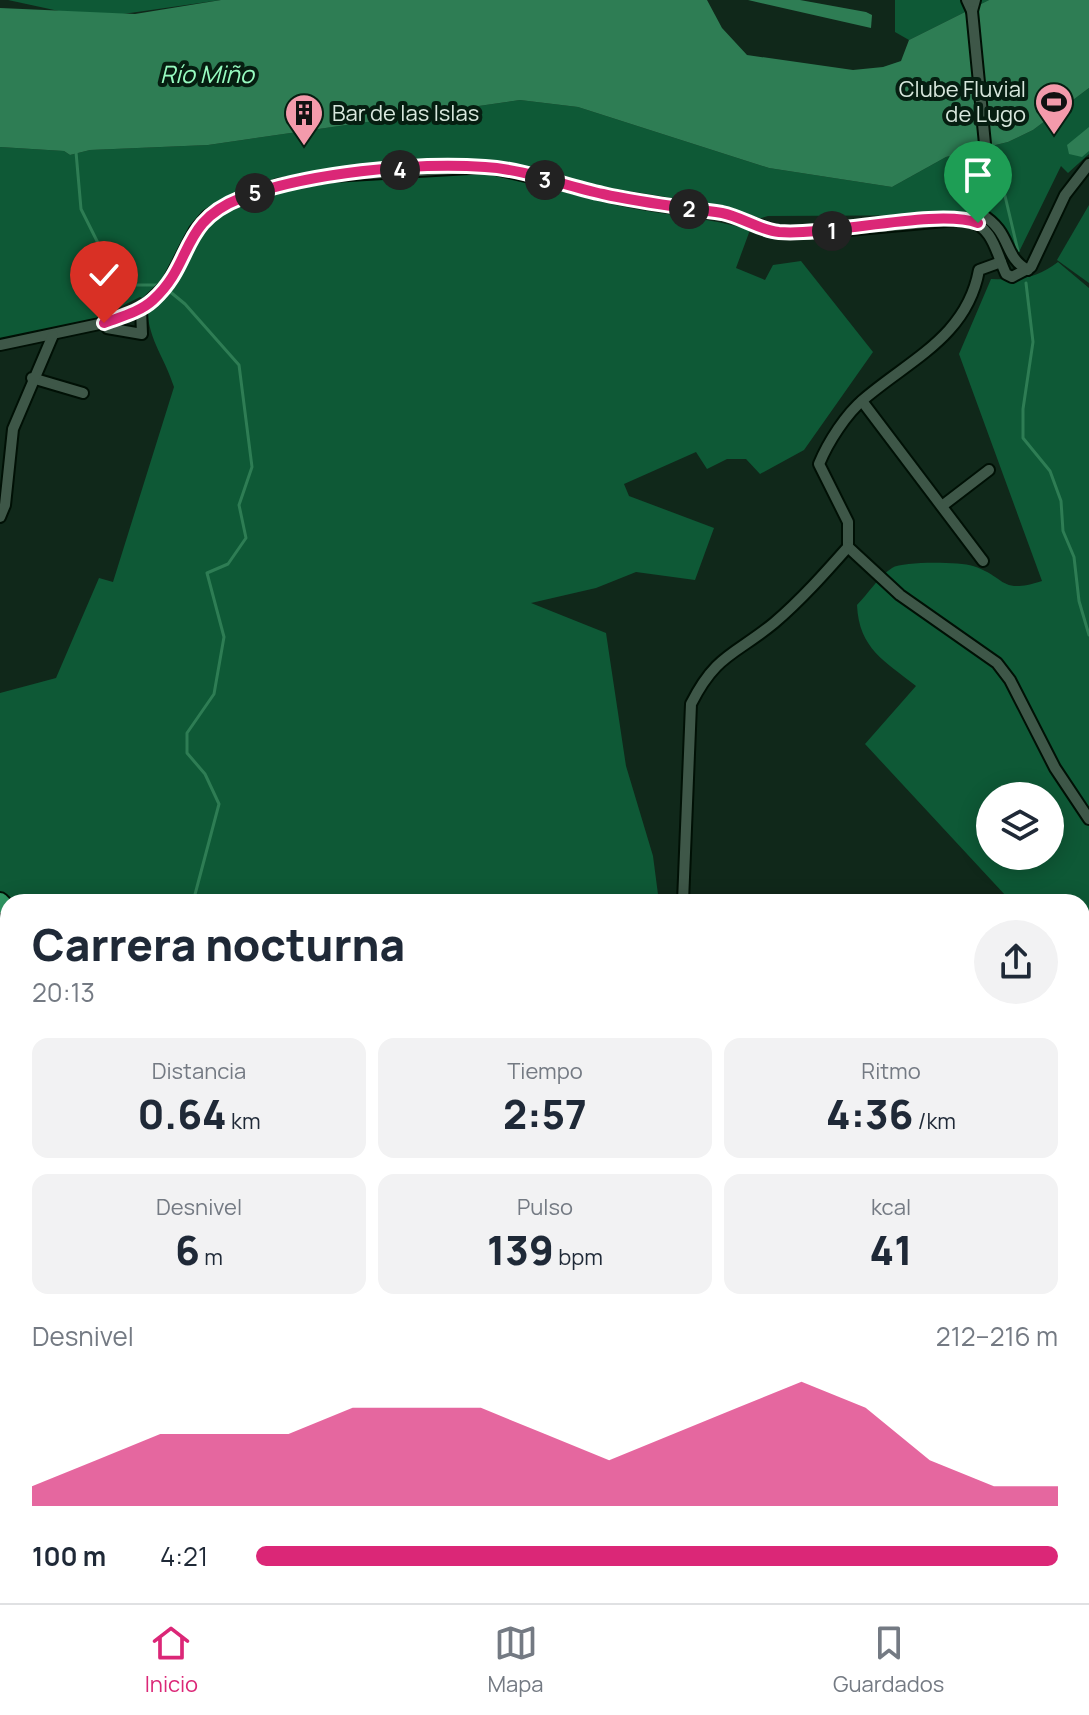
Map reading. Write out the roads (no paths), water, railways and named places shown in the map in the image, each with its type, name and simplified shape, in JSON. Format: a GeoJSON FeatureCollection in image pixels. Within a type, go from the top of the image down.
{"type":"FeatureCollection","features":[{"type":"Feature","properties":{"kind":"street"},"geometry":{"type":"LineString","coordinates":[[971,4],[989,185],[981,214],[1002,230],[1015,260],[1028,270]]}},
{"type":"Feature","properties":{"kind":"street"},"geometry":{"type":"LineString","coordinates":[[0,345],[104,323],[141,309],[153,300],[180,262],[195,230],[207,216],[225,205],[277,185],[372,172],[487,167],[603,194],[726,214],[779,232],[967,219],[978,223],[993,238],[1006,274],[1012,277],[1028,270],[1065,195],[1089,164]]}},
{"type":"Feature","properties":{"kind":"street"},"geometry":{"type":"LineString","coordinates":[[683,894],[691,704],[705,676],[724,657],[774,622],[848,547],[848,522],[819,464],[825,448],[862,401],[943,337],[969,307],[979,270],[1001,262]]}},
{"type":"Feature","properties":{"kind":"street"},"geometry":{"type":"LineString","coordinates":[[104,323],[107,328],[142,334],[141,309]]}},
{"type":"Feature","properties":{"kind":"street"},"geometry":{"type":"LineString","coordinates":[[0,517],[5,505],[13,429],[32,378],[53,335]]}},
{"type":"Feature","properties":{"kind":"street"},"geometry":{"type":"LineString","coordinates":[[32,378],[83,393]]}},
{"type":"Feature","properties":{"kind":"street"},"geometry":{"type":"LineString","coordinates":[[862,401],[983,561]]}},
{"type":"Feature","properties":{"kind":"street"},"geometry":{"type":"LineString","coordinates":[[942,506],[989,470]]}},
{"type":"Feature","properties":{"kind":"street"},"geometry":{"type":"LineString","coordinates":[[848,547],[900,595],[997,663],[1010,680],[1055,768],[1089,819]]}},
{"type":"Feature","properties":{"kind":"water","name":"Río Miño"},"geometry":{"type":"Polygon","coordinates":[[[221,0],[707,0],[722,28],[747,55],[853,70],[883,67],[901,61],[909,40],[989,0],[1089,0],[1089,88],[1033,130],[1008,142],[946,157],[892,187],[769,168],[578,107],[520,100],[208,145],[90,150],[70,155],[64,151],[0,147],[0,8],[135,14],[221,0]]]}},
{"type":"Feature","properties":{"kind":"water"},"geometry":{"type":"Polygon","coordinates":[[[748,0],[800,0],[866,12],[872,15],[871,28],[748,0]]]}},
{"type":"Feature","properties":{"kind":"water"},"geometry":{"type":"Polygon","coordinates":[[[1089,127],[1089,151],[1082,157],[1069,154],[1067,145],[1089,127]]]}},
{"type":"Feature","properties":{"kind":"waterway"},"geometry":{"type":"LineString","coordinates":[[993,145],[1018,251]]}},
{"type":"Feature","properties":{"kind":"waterway"},"geometry":{"type":"LineString","coordinates":[[76,152],[81,209],[104,255],[117,272],[134,285],[162,285]]}},
{"type":"Feature","properties":{"kind":"waterway"},"geometry":{"type":"LineString","coordinates":[[1026,283],[1033,342],[1023,409],[1023,438],[1050,471],[1061,501],[1063,531],[1074,557],[1079,601],[1089,635]]}},
{"type":"Feature","properties":{"kind":"waterway"},"geometry":{"type":"LineString","coordinates":[[168,290],[185,304],[239,365],[252,467],[239,505],[246,538],[228,564],[207,573],[224,637],[214,694],[187,733],[187,753],[205,774],[219,804],[195,894]]}},
{"type":"Feature","properties":{"kind":"place","name":"Clube Fluvial de Lugo"},"geometry":{"type":"Point","coordinates":[1054,136]}},
{"type":"Feature","properties":{"kind":"place","name":"Bar de las Islas"},"geometry":{"type":"Point","coordinates":[304,147]}}]}
